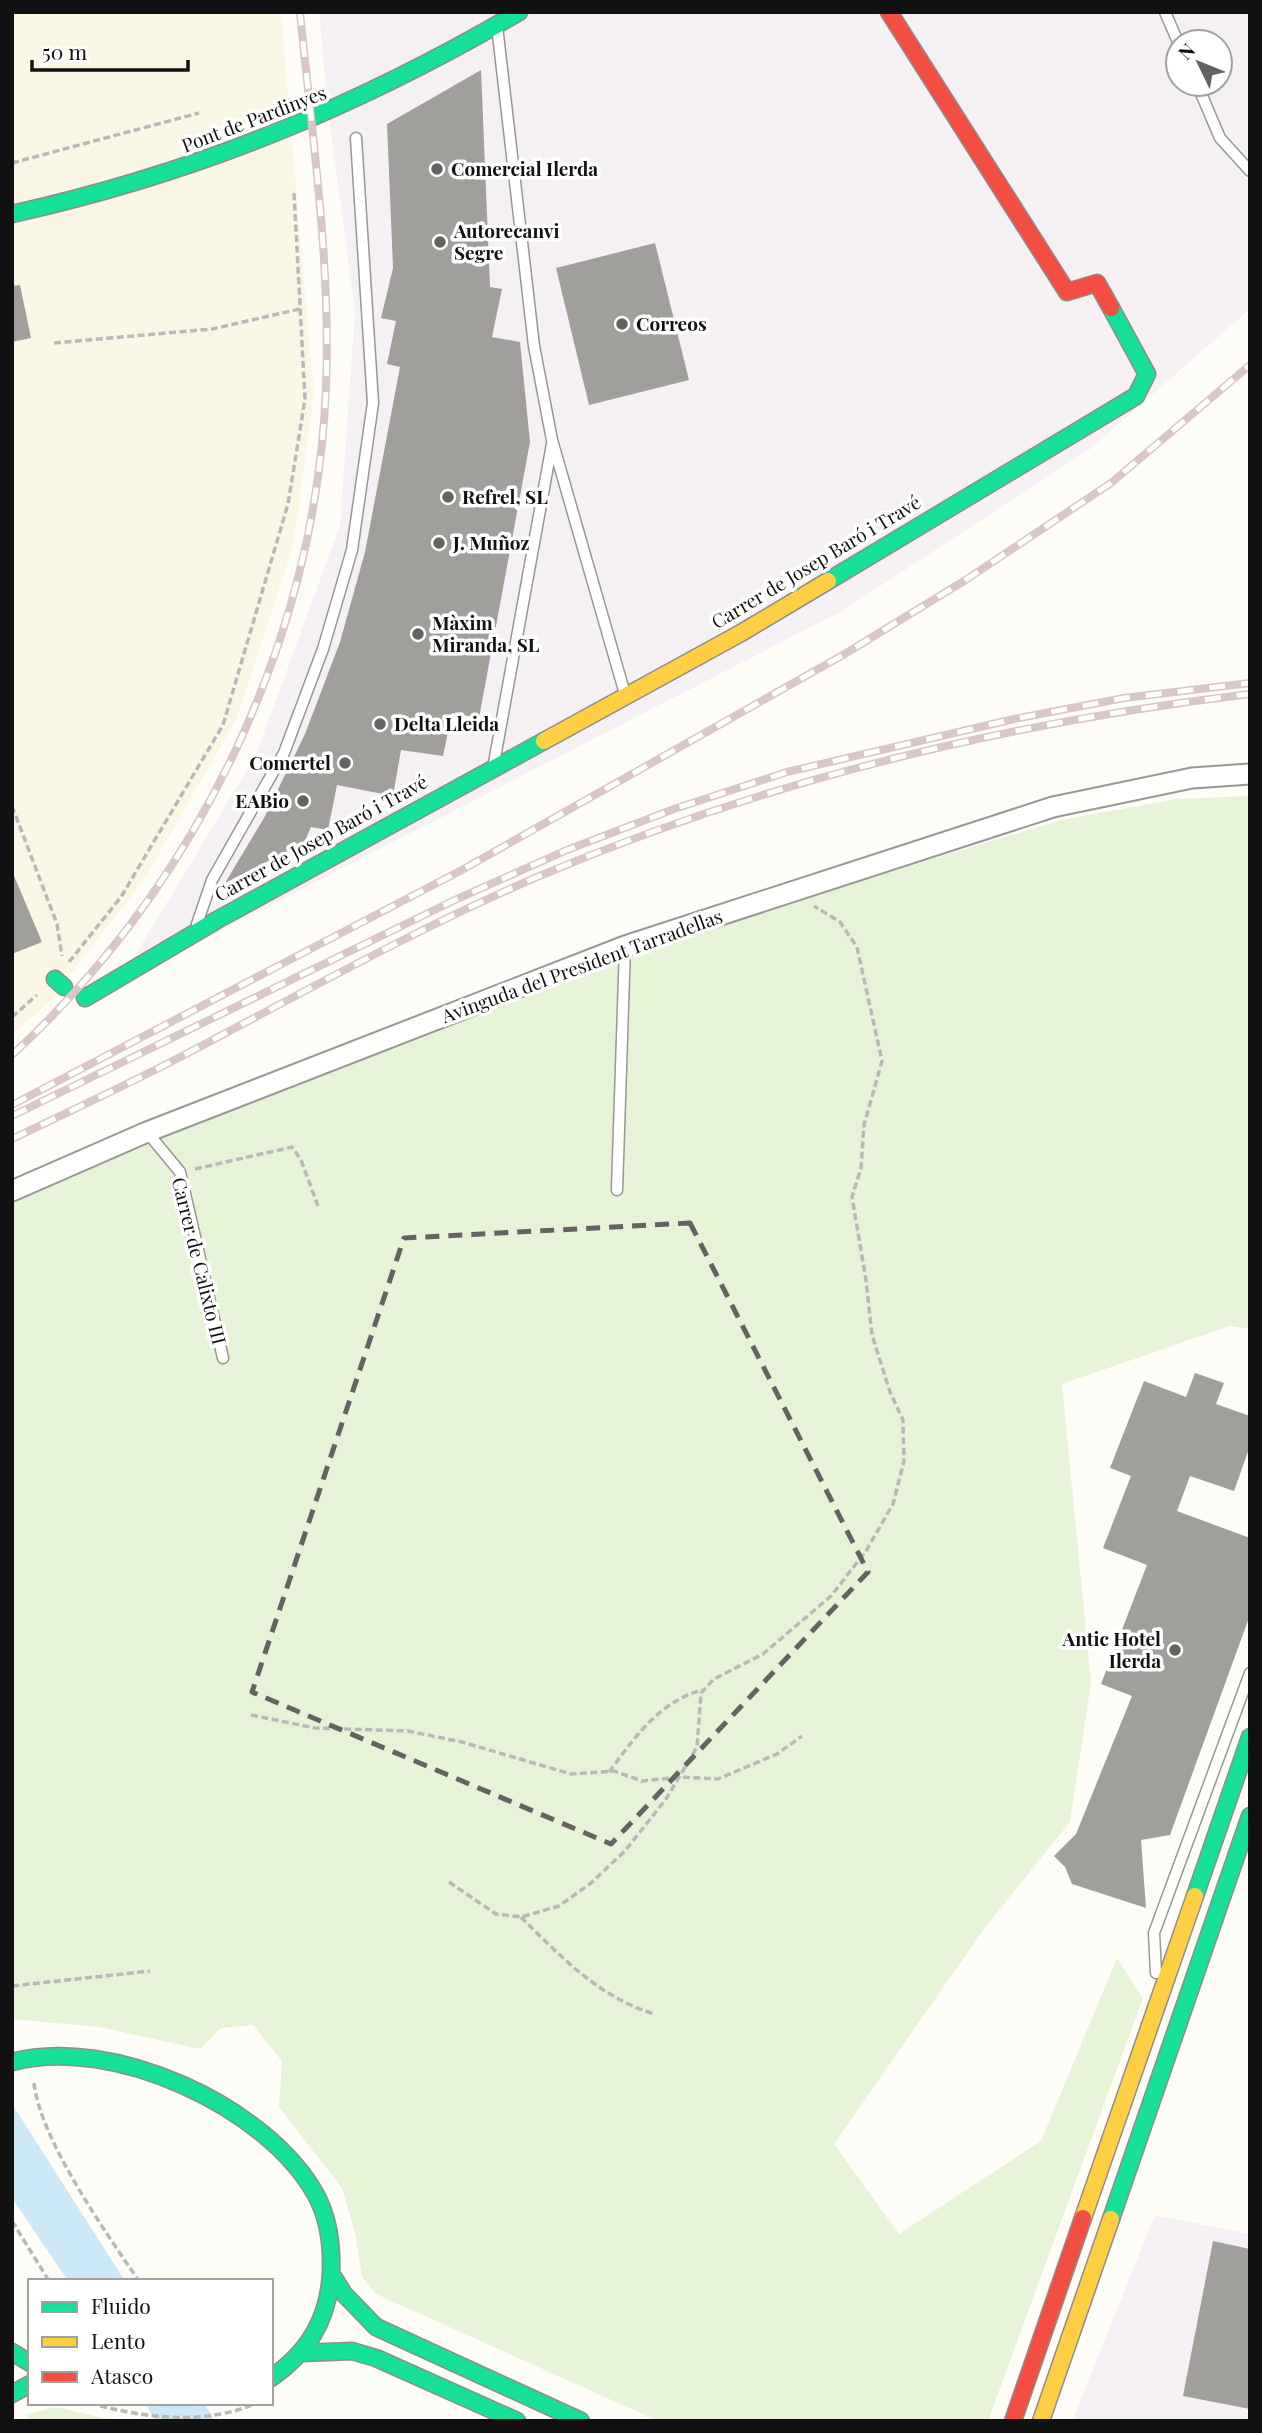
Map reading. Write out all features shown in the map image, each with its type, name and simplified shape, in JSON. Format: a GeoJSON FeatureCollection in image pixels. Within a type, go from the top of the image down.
{"type":"FeatureCollection","features":[{"type":"Feature","properties":{"kind":"main road","name":"Pont de Pardinyes"},"geometry":{"type":"LineString","coordinates":[[12,214],[162,176],[277,134],[403,78],[519,12]]}},
{"type":"Feature","properties":{"kind":"main road","name":"Carrer de Josep Baró i Travé"},"geometry":{"type":"LineString","coordinates":[[85,998],[194,934],[625,694],[741,633],[1136,396],[1147,374],[1097,283],[1067,292],[890,12]]}},
{"type":"Feature","properties":{"kind":"main road"},"geometry":{"type":"LineString","coordinates":[[1013,2421],[1250,1737]]}},
{"type":"Feature","properties":{"kind":"main road"},"geometry":{"type":"LineString","coordinates":[[1041,2421],[1250,1816]]}},
{"type":"Feature","properties":{"kind":"main road"},"geometry":{"type":"LineString","coordinates":[[15,2061],[76,2057],[142,2067],[208,2093],[274,2144],[300,2172],[317,2199],[328,2224],[334,2252],[334,2278],[326,2311],[303,2353],[273,2376]]}},
{"type":"Feature","properties":{"kind":"main road"},"geometry":{"type":"LineString","coordinates":[[334,2278],[344,2294],[376,2327],[581,2421]]}},
{"type":"Feature","properties":{"kind":"main road"},"geometry":{"type":"LineString","coordinates":[[303,2353],[352,2351],[376,2358],[517,2421]]}},
{"type":"Feature","properties":{"kind":"main road"},"geometry":{"type":"LineString","coordinates":[[12,2352],[28,2362]]}},
{"type":"Feature","properties":{"kind":"main road"},"geometry":{"type":"LineString","coordinates":[[12,2393],[28,2385]]}},
{"type":"Feature","properties":{"kind":"street","name":"Avinguda del President Tarradellas"},"geometry":{"type":"LineString","coordinates":[[12,1191],[147,1132],[625,946],[1053,807],[1192,778],[1250,774]]}},
{"type":"Feature","properties":{"kind":"lane"},"geometry":{"type":"LineString","coordinates":[[497,26],[534,346],[552,440],[625,694]]}},
{"type":"Feature","properties":{"kind":"lane"},"geometry":{"type":"LineString","coordinates":[[1203,98],[1220,138],[1250,171]]}},
{"type":"Feature","properties":{"kind":"lane"},"geometry":{"type":"LineString","coordinates":[[194,934],[212,880],[284,753],[323,649],[352,550],[373,403],[356,138]]}},
{"type":"Feature","properties":{"kind":"lane"},"geometry":{"type":"LineString","coordinates":[[494,767],[552,440]]}},
{"type":"Feature","properties":{"kind":"lane"},"geometry":{"type":"LineString","coordinates":[[617,1190],[625,946]]}},
{"type":"Feature","properties":{"kind":"lane","name":"Carrer de Calixto III"},"geometry":{"type":"LineString","coordinates":[[147,1132],[180,1172],[223,1358]]}},
{"type":"Feature","properties":{"kind":"lane"},"geometry":{"type":"LineString","coordinates":[[1158,2003],[1154,1933],[1250,1672]]}},
{"type":"Feature","properties":{"kind":"lane"},"geometry":{"type":"LineString","coordinates":[[1233,1868],[1250,1851]]}},
{"type":"Feature","properties":{"kind":"path"},"geometry":{"type":"LineString","coordinates":[[12,163],[199,113]]}},
{"type":"Feature","properties":{"kind":"path"},"geometry":{"type":"LineString","coordinates":[[12,806],[57,924],[64,969],[121,897],[223,725],[288,504],[304,399],[294,192]]}},
{"type":"Feature","properties":{"kind":"path"},"geometry":{"type":"LineString","coordinates":[[54,343],[212,329],[300,309]]}},
{"type":"Feature","properties":{"kind":"path"},"geometry":{"type":"LineString","coordinates":[[449,1882],[496,1914],[522,1917],[559,1906],[591,1883],[625,1852],[680,1777],[698,1747],[701,1693],[714,1679],[763,1654],[831,1596],[866,1551],[893,1504],[904,1461],[903,1420],[890,1392],[872,1335],[852,1197],[861,1168],[864,1125],[882,1061],[878,1035],[857,947],[840,922],[792,891]]}},
{"type":"Feature","properties":{"kind":"path"},"geometry":{"type":"LineString","coordinates":[[12,1017],[60,983]]}},
{"type":"Feature","properties":{"kind":"path"},"geometry":{"type":"LineString","coordinates":[[180,1172],[292,1147],[301,1160],[318,1206]]}},
{"type":"Feature","properties":{"kind":"path"},"geometry":{"type":"LineString","coordinates":[[609,1772],[661,1710],[685,1694],[705,1689]]}},
{"type":"Feature","properties":{"kind":"path"},"geometry":{"type":"LineString","coordinates":[[251,1715],[315,1728],[408,1731],[462,1742],[571,1774],[609,1772],[642,1781],[680,1777],[718,1779],[777,1754],[802,1736]]}},
{"type":"Feature","properties":{"kind":"path"},"geometry":{"type":"LineString","coordinates":[[522,1917],[559,1955],[618,2000],[627,2006],[655,2014]]}},
{"type":"Feature","properties":{"kind":"path"},"geometry":{"type":"LineString","coordinates":[[12,1986],[150,1971]]}},
{"type":"Feature","properties":{"kind":"path"},"geometry":{"type":"LineString","coordinates":[[33,2073],[36,2098],[56,2145],[138,2279]]}},
{"type":"Feature","properties":{"kind":"path"},"geometry":{"type":"LineString","coordinates":[[12,2221],[48,2279]]}},
{"type":"Feature","properties":{"kind":"path"},"geometry":{"type":"LineString","coordinates":[[96,2405],[116,2411],[177,2417],[236,2410],[251,2405]]}},
{"type":"Feature","properties":{"kind":"highlighted area"},"geometry":{"type":"Polygon","coordinates":[[[690,1223],[868,1572],[611,1844],[252,1692],[404,1238],[690,1223]]]}},
{"type":"Feature","properties":{"kind":"shaded area"},"geometry":{"type":"Polygon","coordinates":[[[12,12],[281,12],[314,394],[293,547],[236,720],[144,880],[50,1001],[12,1035],[12,12]]]}},
{"type":"Feature","properties":{"kind":"shaded area"},"geometry":{"type":"Polygon","coordinates":[[[319,12],[1250,12],[1250,309],[1090,449],[842,611],[133,976],[135,955],[256,755],[340,525],[355,312],[328,110],[319,12]]]}},
{"type":"Feature","properties":{"kind":"shaded area"},"geometry":{"type":"Polygon","coordinates":[[[1155,2215],[1250,2234],[1250,2421],[1072,2421],[1155,2215]]]}},
{"type":"Feature","properties":{"kind":"green space"},"geometry":{"type":"Polygon","coordinates":[[[1250,796],[1250,1329],[1230,1326],[1062,1384],[1091,1683],[1070,1822],[986,1926],[834,2144],[899,2234],[1041,2141],[1117,1958],[1143,1998],[988,2421],[658,2421],[376,2294],[362,2277],[355,2233],[342,2188],[279,2107],[282,2061],[253,2025],[221,2028],[200,2049],[99,2027],[12,2019],[12,1203],[202,1117],[637,949],[1061,820],[1176,799],[1250,796]]]}},
{"type":"Feature","properties":{"kind":"green space"},"geometry":{"type":"Polygon","coordinates":[[[56,2407],[116,2421],[32,2421],[25,2415],[56,2407]]]}},
{"type":"Feature","properties":{"kind":"water"},"geometry":{"type":"Polygon","coordinates":[[[12,2104],[124,2279],[67,2279],[12,2198],[12,2104]]]}},
{"type":"Feature","properties":{"kind":"water"},"geometry":{"type":"Polygon","coordinates":[[[146,2405],[205,2405],[215,2421],[156,2421],[146,2405]]]}},
{"type":"Feature","properties":{"kind":"building"},"geometry":{"type":"Polygon","coordinates":[[[481,70],[490,287],[502,289],[492,337],[520,342],[530,442],[479,718],[452,713],[443,756],[401,750],[393,796],[337,785],[328,830],[311,827],[304,843],[225,883],[264,818],[305,734],[340,642],[365,552],[400,367],[387,364],[396,321],[381,318],[393,268],[387,124],[481,70]]]}},
{"type":"Feature","properties":{"kind":"building","name":"Correos"},"geometry":{"type":"Polygon","coordinates":[[[655,243],[689,380],[589,405],[556,268],[655,243]]]}},
{"type":"Feature","properties":{"kind":"building"},"geometry":{"type":"Polygon","coordinates":[[[20,285],[31,338],[12,342],[12,286],[20,285]]]}},
{"type":"Feature","properties":{"kind":"building"},"geometry":{"type":"Polygon","coordinates":[[[12,871],[42,942],[12,954],[12,871]]]}},
{"type":"Feature","properties":{"kind":"building"},"geometry":{"type":"Polygon","coordinates":[[[1195,1373],[1224,1383],[1216,1404],[1250,1416],[1250,1446],[1234,1491],[1190,1476],[1177,1511],[1250,1538],[1250,1615],[1170,1835],[1141,1840],[1146,1908],[1072,1884],[1065,1867],[1054,1856],[1076,1834],[1132,1696],[1101,1684],[1147,1565],[1103,1548],[1131,1476],[1110,1468],[1144,1381],[1186,1397],[1195,1373]]]}},
{"type":"Feature","properties":{"kind":"building"},"geometry":{"type":"Polygon","coordinates":[[[1213,2241],[1250,2249],[1250,2409],[1183,2396],[1213,2241]]]}},
{"type":"Feature","properties":{"kind":"railway"},"geometry":{"type":"LineString","coordinates":[[12,1055],[78,988],[138,914],[190,835],[235,751],[271,664],[299,574],[317,481],[326,387],[327,340],[323,246],[300,12]]}},
{"type":"Feature","properties":{"kind":"railway"},"geometry":{"type":"LineString","coordinates":[[12,1105],[460,871],[843,655],[964,581],[1111,483],[1250,365]]}},
{"type":"Feature","properties":{"kind":"railway"},"geometry":{"type":"LineString","coordinates":[[12,1116],[457,899],[567,850],[674,809],[787,772],[1014,719],[1124,698],[1250,683]]}},
{"type":"Feature","properties":{"kind":"railway"},"geometry":{"type":"LineString","coordinates":[[12,1139],[165,1065],[447,918],[537,877],[623,843],[710,812],[886,760],[1067,721],[1250,694]]}},
{"type":"Feature","properties":{"kind":"traffic: fast"},"geometry":{"type":"LineString","coordinates":[[12,214],[146,179],[274,133],[397,78],[519,12]]}},
{"type":"Feature","properties":{"kind":"traffic: fast"},"geometry":{"type":"LineString","coordinates":[[828,581],[1136,396],[1147,374],[1111,308]]}},
{"type":"Feature","properties":{"kind":"traffic: fast"},"geometry":{"type":"LineString","coordinates":[[85,998],[217,920],[544,741]]}},
{"type":"Feature","properties":{"kind":"traffic: fast"},"geometry":{"type":"LineString","coordinates":[[55,979],[64,987]]}},
{"type":"Feature","properties":{"kind":"traffic: fast"},"geometry":{"type":"LineString","coordinates":[[1195,1896],[1250,1737]]}},
{"type":"Feature","properties":{"kind":"traffic: fast"},"geometry":{"type":"LineString","coordinates":[[1111,2219],[1250,1816]]}},
{"type":"Feature","properties":{"kind":"traffic: fast"},"geometry":{"type":"LineString","coordinates":[[12,2062],[51,2056],[94,2059],[139,2069],[183,2085],[224,2107],[262,2133],[293,2163],[316,2195],[324,2214],[329,2233],[331,2272],[326,2304],[314,2332],[296,2357],[273,2376]]}},
{"type":"Feature","properties":{"kind":"traffic: fast"},"geometry":{"type":"LineString","coordinates":[[334,2278],[344,2294],[376,2327],[581,2421]]}},
{"type":"Feature","properties":{"kind":"traffic: fast"},"geometry":{"type":"LineString","coordinates":[[303,2353],[352,2351],[376,2358],[517,2421]]}},
{"type":"Feature","properties":{"kind":"traffic: fast"},"geometry":{"type":"LineString","coordinates":[[12,2352],[28,2362]]}},
{"type":"Feature","properties":{"kind":"traffic: fast"},"geometry":{"type":"LineString","coordinates":[[12,2394],[28,2385]]}},
{"type":"Feature","properties":{"kind":"traffic: slow"},"geometry":{"type":"LineString","coordinates":[[544,741],[741,633],[828,581]]}},
{"type":"Feature","properties":{"kind":"traffic: slow"},"geometry":{"type":"LineString","coordinates":[[1083,2218],[1195,1896]]}},
{"type":"Feature","properties":{"kind":"traffic: slow"},"geometry":{"type":"LineString","coordinates":[[1041,2421],[1111,2219]]}},
{"type":"Feature","properties":{"kind":"traffic: jam"},"geometry":{"type":"LineString","coordinates":[[889,12],[1067,292],[1097,283],[1111,308]]}},
{"type":"Feature","properties":{"kind":"traffic: jam"},"geometry":{"type":"LineString","coordinates":[[1013,2421],[1083,2218]]}},
{"type":"Feature","properties":{"kind":"place","name":"Comercial Ilerda"},"geometry":{"type":"Point","coordinates":[437,169]}},
{"type":"Feature","properties":{"kind":"place","name":"Autorecanvi Segre"},"geometry":{"type":"Point","coordinates":[440,242]}},
{"type":"Feature","properties":{"kind":"place","name":"Correos"},"geometry":{"type":"Point","coordinates":[622,324]}},
{"type":"Feature","properties":{"kind":"place","name":"Refrel, SL"},"geometry":{"type":"Point","coordinates":[448,497]}},
{"type":"Feature","properties":{"kind":"place","name":"J. Muñoz"},"geometry":{"type":"Point","coordinates":[439,543]}},
{"type":"Feature","properties":{"kind":"place","name":"Màxim Miranda, SL"},"geometry":{"type":"Point","coordinates":[418,634]}},
{"type":"Feature","properties":{"kind":"place","name":"Delta Lleida"},"geometry":{"type":"Point","coordinates":[380,724]}},
{"type":"Feature","properties":{"kind":"place","name":"Comertel"},"geometry":{"type":"Point","coordinates":[345,763]}},
{"type":"Feature","properties":{"kind":"place","name":"EABio"},"geometry":{"type":"Point","coordinates":[303,801]}},
{"type":"Feature","properties":{"kind":"place","name":"Antic Hotel Ilerda"},"geometry":{"type":"Point","coordinates":[1175,1650]}}]}
